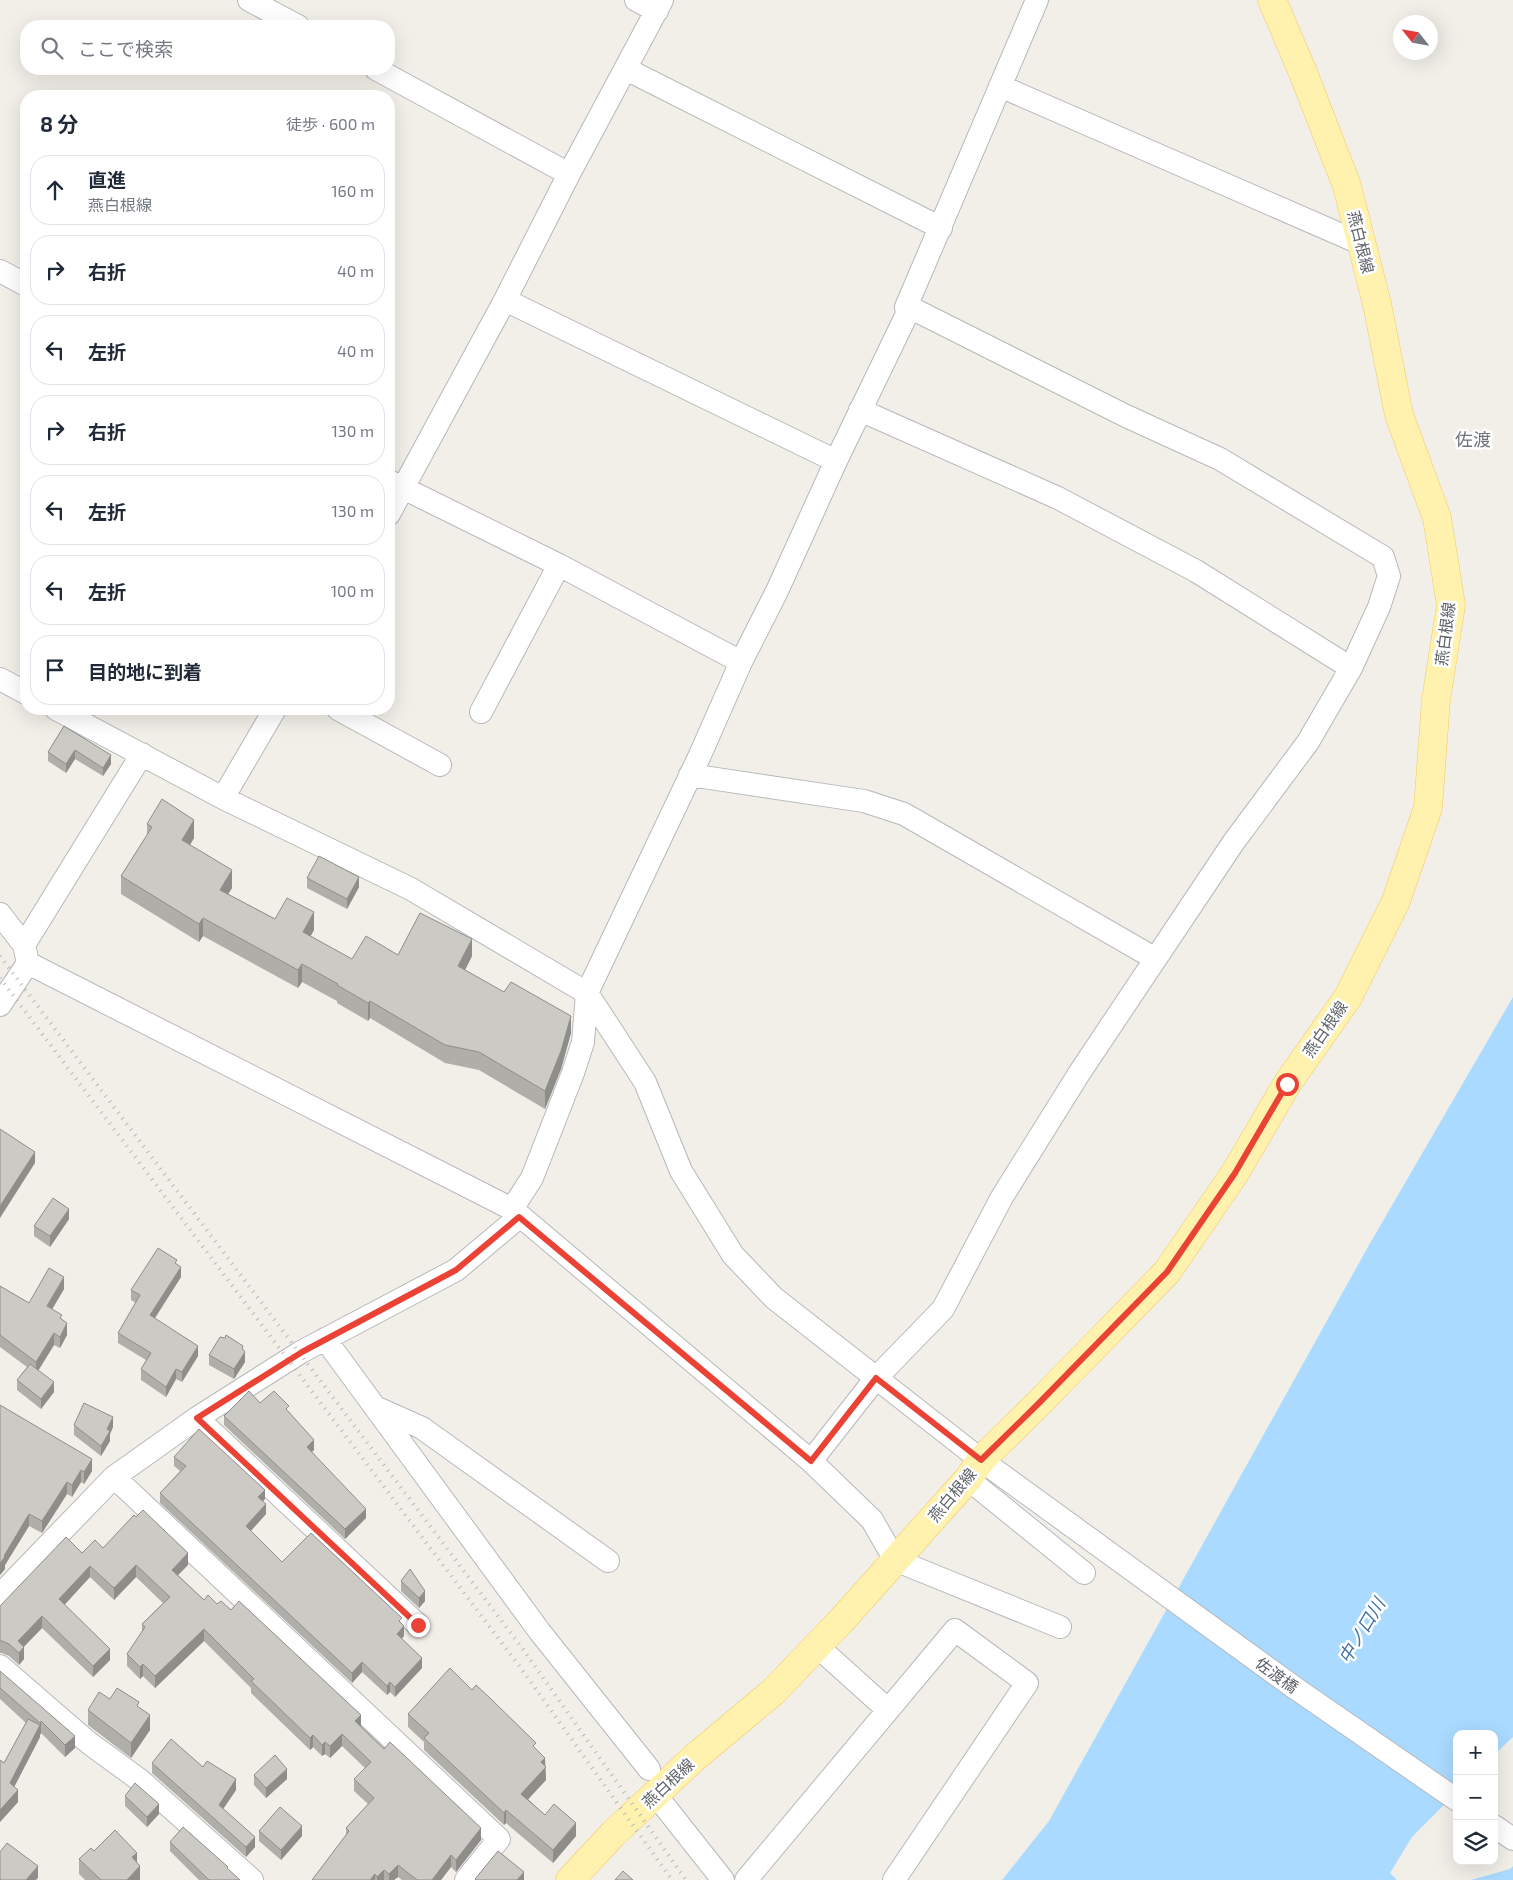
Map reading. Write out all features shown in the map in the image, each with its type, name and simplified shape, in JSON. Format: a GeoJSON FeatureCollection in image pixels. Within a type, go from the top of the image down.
{"type":"FeatureCollection","features":[{"type":"Feature","properties":{"kind":"main road","name":"燕白根線"},"geometry":{"type":"LineString","coordinates":[[570,1880],[613,1834],[652,1782],[694,1758],[773,1692],[818,1646],[975,1469],[1167,1272],[1235,1173],[1287,1084],[1348,997],[1396,901],[1428,808],[1436,700],[1451,605],[1437,518],[1399,415],[1377,304],[1347,186],[1304,75],[1272,0]]}},
{"type":"Feature","properties":{"kind":"street"},"geometry":{"type":"LineString","coordinates":[[249,0],[287,20]]}},
{"type":"Feature","properties":{"kind":"street"},"geometry":{"type":"LineString","coordinates":[[636,0],[660,6],[569,174],[505,300],[396,485],[559,565],[741,662]]}},
{"type":"Feature","properties":{"kind":"street"},"geometry":{"type":"LineString","coordinates":[[0,1595],[114,1477],[197,1418],[302,1352],[456,1270],[516,1213],[532,1178],[584,1042],[588,993],[741,662],[777,591],[836,461],[907,314],[907,306],[1037,0]]}},
{"type":"Feature","properties":{"kind":"street"},"geometry":{"type":"LineString","coordinates":[[626,69],[941,228]]}},
{"type":"Feature","properties":{"kind":"street"},"geometry":{"type":"LineString","coordinates":[[387,75],[569,174]]}},
{"type":"Feature","properties":{"kind":"street"},"geometry":{"type":"LineString","coordinates":[[1000,86],[1362,244]]}},
{"type":"Feature","properties":{"kind":"street"},"geometry":{"type":"LineString","coordinates":[[0,271],[20,283]]}},
{"type":"Feature","properties":{"kind":"street"},"geometry":{"type":"LineString","coordinates":[[505,300],[836,461]]}},
{"type":"Feature","properties":{"kind":"street"},"geometry":{"type":"LineString","coordinates":[[811,1461],[876,1378],[943,1310],[1002,1197],[1080,1072],[1154,958],[1233,842],[1308,742],[1351,668],[1379,607],[1389,576],[1383,557],[1220,459],[1126,416],[907,306]]}},
{"type":"Feature","properties":{"kind":"street"},"geometry":{"type":"LineString","coordinates":[[860,410],[1058,498],[1196,571],[1351,668]]}},
{"type":"Feature","properties":{"kind":"street"},"geometry":{"type":"LineString","coordinates":[[481,712],[559,565]]}},
{"type":"Feature","properties":{"kind":"street"},"geometry":{"type":"LineString","coordinates":[[0,680],[20,690]]}},
{"type":"Feature","properties":{"kind":"street"},"geometry":{"type":"LineString","coordinates":[[67,715],[223,798],[411,889],[588,993],[645,1082],[681,1171],[733,1255],[774,1298],[876,1378],[1084,1573]]}},
{"type":"Feature","properties":{"kind":"street"},"geometry":{"type":"LineString","coordinates":[[223,798],[271,715]]}},
{"type":"Feature","properties":{"kind":"street"},"geometry":{"type":"LineString","coordinates":[[349,715],[440,766]]}},
{"type":"Feature","properties":{"kind":"street"},"geometry":{"type":"LineString","coordinates":[[0,1005],[26,954],[142,754]]}},
{"type":"Feature","properties":{"kind":"street"},"geometry":{"type":"LineString","coordinates":[[690,775],[864,801],[904,814],[1154,958]]}},
{"type":"Feature","properties":{"kind":"street"},"geometry":{"type":"LineString","coordinates":[[0,914],[26,954],[516,1213],[811,1461],[872,1520],[895,1560],[1060,1626]]}},
{"type":"Feature","properties":{"kind":"street"},"geometry":{"type":"LineString","coordinates":[[325,1339],[723,1880]]}},
{"type":"Feature","properties":{"kind":"street"},"geometry":{"type":"LineString","coordinates":[[374,1406],[422,1428],[608,1561]]}},
{"type":"Feature","properties":{"kind":"street"},"geometry":{"type":"LineString","coordinates":[[197,1418],[418,1625]]}},
{"type":"Feature","properties":{"kind":"street","name":"佐渡橋"},"geometry":{"type":"LineString","coordinates":[[975,1469],[1100,1546],[1295,1688],[1453,1797]]}},
{"type":"Feature","properties":{"kind":"street"},"geometry":{"type":"LineString","coordinates":[[114,1477],[500,1839],[466,1880]]}},
{"type":"Feature","properties":{"kind":"street"},"geometry":{"type":"LineString","coordinates":[[746,1880],[955,1630],[1027,1683],[894,1880]]}},
{"type":"Feature","properties":{"kind":"street"},"geometry":{"type":"LineString","coordinates":[[818,1646],[888,1710]]}},
{"type":"Feature","properties":{"kind":"street"},"geometry":{"type":"LineString","coordinates":[[0,1666],[89,1743],[141,1781],[252,1880]]}},
{"type":"Feature","properties":{"kind":"street"},"geometry":{"type":"LineString","coordinates":[[1498,1829],[1513,1839]]}},
{"type":"Feature","properties":{"kind":"water","name":"中ノ口川"},"geometry":{"type":"Polygon","coordinates":[[[1513,997],[1513,1737],[1498,1751],[1498,1730],[1453,1730],[1453,1796],[1412,1837],[1390,1873],[1397,1880],[1002,1880],[1049,1821],[1369,1245],[1513,997]]]}},
{"type":"Feature","properties":{"kind":"water"},"geometry":{"type":"Polygon","coordinates":[[[1513,1866],[1513,1880],[1471,1880],[1510,1869],[1513,1866]]]}},
{"type":"Feature","properties":{"kind":"building"},"geometry":{"type":"Polygon","coordinates":[[[64,726],[111,755],[103,768],[75,750],[66,764],[48,752],[64,726]]]}},
{"type":"Feature","properties":{"kind":"building"},"geometry":{"type":"Polygon","coordinates":[[[162,799],[194,820],[182,840],[232,870],[220,890],[275,919],[287,898],[314,912],[303,932],[352,959],[366,936],[398,955],[420,913],[472,939],[458,966],[504,992],[511,982],[571,1016],[561,1051],[545,1091],[479,1052],[445,1045],[302,964],[298,970],[203,918],[199,924],[121,876],[152,827],[147,824],[162,799]]]}},
{"type":"Feature","properties":{"kind":"building"},"geometry":{"type":"Polygon","coordinates":[[[319,856],[359,877],[347,899],[307,878],[319,856]]]}},
{"type":"Feature","properties":{"kind":"building"},"geometry":{"type":"Polygon","coordinates":[[[0,1129],[35,1152],[0,1206],[0,1129]]]}},
{"type":"Feature","properties":{"kind":"building"},"geometry":{"type":"Polygon","coordinates":[[[53,1198],[69,1209],[50,1236],[34,1226],[53,1198]]]}},
{"type":"Feature","properties":{"kind":"building"},"geometry":{"type":"Polygon","coordinates":[[[158,1248],[177,1260],[175,1263],[181,1267],[150,1315],[198,1346],[182,1372],[176,1369],[166,1387],[141,1369],[151,1353],[118,1333],[140,1295],[131,1290],[158,1248]]]}},
{"type":"Feature","properties":{"kind":"building"},"geometry":{"type":"Polygon","coordinates":[[[49,1268],[64,1277],[47,1306],[62,1315],[60,1318],[67,1323],[60,1337],[54,1333],[36,1362],[0,1335],[0,1286],[29,1303],[49,1268]]]}},
{"type":"Feature","properties":{"kind":"building"},"geometry":{"type":"Polygon","coordinates":[[[226,1335],[243,1346],[242,1348],[245,1352],[234,1369],[209,1355],[220,1337],[225,1338],[226,1335]]]}},
{"type":"Feature","properties":{"kind":"building"},"geometry":{"type":"Polygon","coordinates":[[[30,1364],[54,1382],[41,1399],[17,1380],[30,1364]]]}},
{"type":"Feature","properties":{"kind":"building"},"geometry":{"type":"Polygon","coordinates":[[[249,1391],[260,1403],[274,1391],[289,1406],[286,1409],[314,1440],[307,1447],[366,1509],[345,1529],[224,1416],[249,1391]]]}},
{"type":"Feature","properties":{"kind":"building"},"geometry":{"type":"Polygon","coordinates":[[[84,1403],[113,1417],[107,1429],[110,1431],[101,1446],[74,1425],[84,1403]]]}},
{"type":"Feature","properties":{"kind":"building"},"geometry":{"type":"Polygon","coordinates":[[[0,1405],[92,1459],[84,1472],[81,1470],[72,1485],[67,1482],[42,1521],[29,1514],[0,1563],[0,1405]]]}},
{"type":"Feature","properties":{"kind":"building"},"geometry":{"type":"Polygon","coordinates":[[[199,1429],[265,1490],[258,1497],[266,1504],[246,1526],[282,1562],[311,1533],[402,1618],[399,1621],[404,1626],[397,1634],[422,1658],[395,1687],[390,1682],[387,1686],[362,1662],[352,1673],[160,1493],[186,1466],[174,1457],[199,1429]]]}},
{"type":"Feature","properties":{"kind":"building"},"geometry":{"type":"Polygon","coordinates":[[[143,1510],[188,1553],[172,1570],[204,1600],[208,1595],[217,1604],[221,1601],[231,1610],[239,1601],[361,1715],[355,1721],[384,1749],[390,1742],[481,1828],[456,1860],[451,1855],[432,1880],[417,1880],[398,1865],[389,1874],[384,1870],[377,1877],[375,1874],[370,1880],[312,1880],[349,1831],[346,1828],[374,1798],[354,1779],[371,1762],[342,1734],[330,1746],[325,1742],[322,1745],[313,1735],[310,1738],[251,1681],[254,1679],[204,1629],[155,1676],[143,1664],[140,1667],[127,1654],[145,1627],[142,1624],[170,1597],[136,1565],[114,1588],[90,1566],[59,1599],[110,1649],[93,1666],[42,1616],[18,1641],[24,1647],[19,1653],[9,1644],[0,1641],[0,1606],[66,1537],[82,1553],[95,1540],[103,1548],[134,1515],[136,1517],[143,1510]]]}},
{"type":"Feature","properties":{"kind":"building"},"geometry":{"type":"Polygon","coordinates":[[[410,1569],[425,1591],[419,1598],[401,1581],[410,1569]]]}},
{"type":"Feature","properties":{"kind":"building"},"geometry":{"type":"Polygon","coordinates":[[[450,1668],[472,1690],[476,1685],[491,1699],[536,1743],[533,1746],[545,1758],[541,1762],[546,1767],[521,1794],[545,1815],[554,1804],[576,1823],[553,1850],[506,1810],[504,1813],[424,1738],[429,1733],[408,1714],[450,1668]]]}},
{"type":"Feature","properties":{"kind":"building"},"geometry":{"type":"Polygon","coordinates":[[[0,1671],[75,1736],[65,1745],[41,1721],[40,1723],[0,1688],[0,1671]]]}},
{"type":"Feature","properties":{"kind":"building"},"geometry":{"type":"Polygon","coordinates":[[[117,1688],[139,1702],[137,1706],[150,1715],[131,1743],[88,1710],[99,1692],[110,1699],[117,1688]]]}},
{"type":"Feature","properties":{"kind":"building"},"geometry":{"type":"Polygon","coordinates":[[[28,1719],[40,1725],[10,1783],[18,1790],[0,1810],[0,1760],[4,1763],[28,1719]]]}},
{"type":"Feature","properties":{"kind":"building"},"geometry":{"type":"Polygon","coordinates":[[[171,1739],[203,1767],[207,1761],[236,1779],[219,1805],[255,1837],[246,1847],[152,1763],[171,1739]]]}},
{"type":"Feature","properties":{"kind":"building"},"geometry":{"type":"Polygon","coordinates":[[[275,1755],[287,1769],[266,1788],[254,1775],[275,1755]]]}},
{"type":"Feature","properties":{"kind":"building"},"geometry":{"type":"Polygon","coordinates":[[[135,1783],[159,1804],[147,1817],[125,1796],[135,1783]]]}},
{"type":"Feature","properties":{"kind":"building"},"geometry":{"type":"Polygon","coordinates":[[[280,1807],[302,1826],[281,1850],[259,1831],[280,1807]]]}},
{"type":"Feature","properties":{"kind":"building"},"geometry":{"type":"Polygon","coordinates":[[[183,1827],[240,1880],[209,1880],[170,1842],[183,1827]]]}},
{"type":"Feature","properties":{"kind":"building"},"geometry":{"type":"Polygon","coordinates":[[[115,1830],[137,1853],[132,1857],[140,1866],[127,1880],[101,1880],[79,1859],[91,1848],[94,1851],[115,1830]]]}},
{"type":"Feature","properties":{"kind":"building"},"geometry":{"type":"Polygon","coordinates":[[[7,1843],[38,1866],[26,1880],[0,1880],[0,1852],[7,1843]]]}},
{"type":"Feature","properties":{"kind":"building"},"geometry":{"type":"Polygon","coordinates":[[[498,1851],[524,1872],[517,1880],[476,1880],[475,1879],[498,1851]]]}},
{"type":"Feature","properties":{"kind":"building"},"geometry":{"type":"Polygon","coordinates":[[[623,1871],[633,1880],[615,1880],[623,1871]]]}},
{"type":"Feature","properties":{"kind":"railway"},"geometry":{"type":"LineString","coordinates":[[0,956],[522,1648],[686,1880]]}},
{"type":"Feature","properties":{"kind":"railway"},"geometry":{"type":"LineString","coordinates":[[0,978],[520,1667],[672,1880]]}},
{"type":"Feature","properties":{"kind":"district","name":"佐渡"},"geometry":{"type":"Point","coordinates":[1473,440]}},
{"type":"Feature","properties":{"kind":"route"},"geometry":{"type":"LineString","coordinates":[[418,1625],[197,1418],[302,1352],[456,1270],[519,1217],[811,1461],[876,1378],[981,1460],[1167,1272],[1235,1173],[1287,1084]]}}]}
